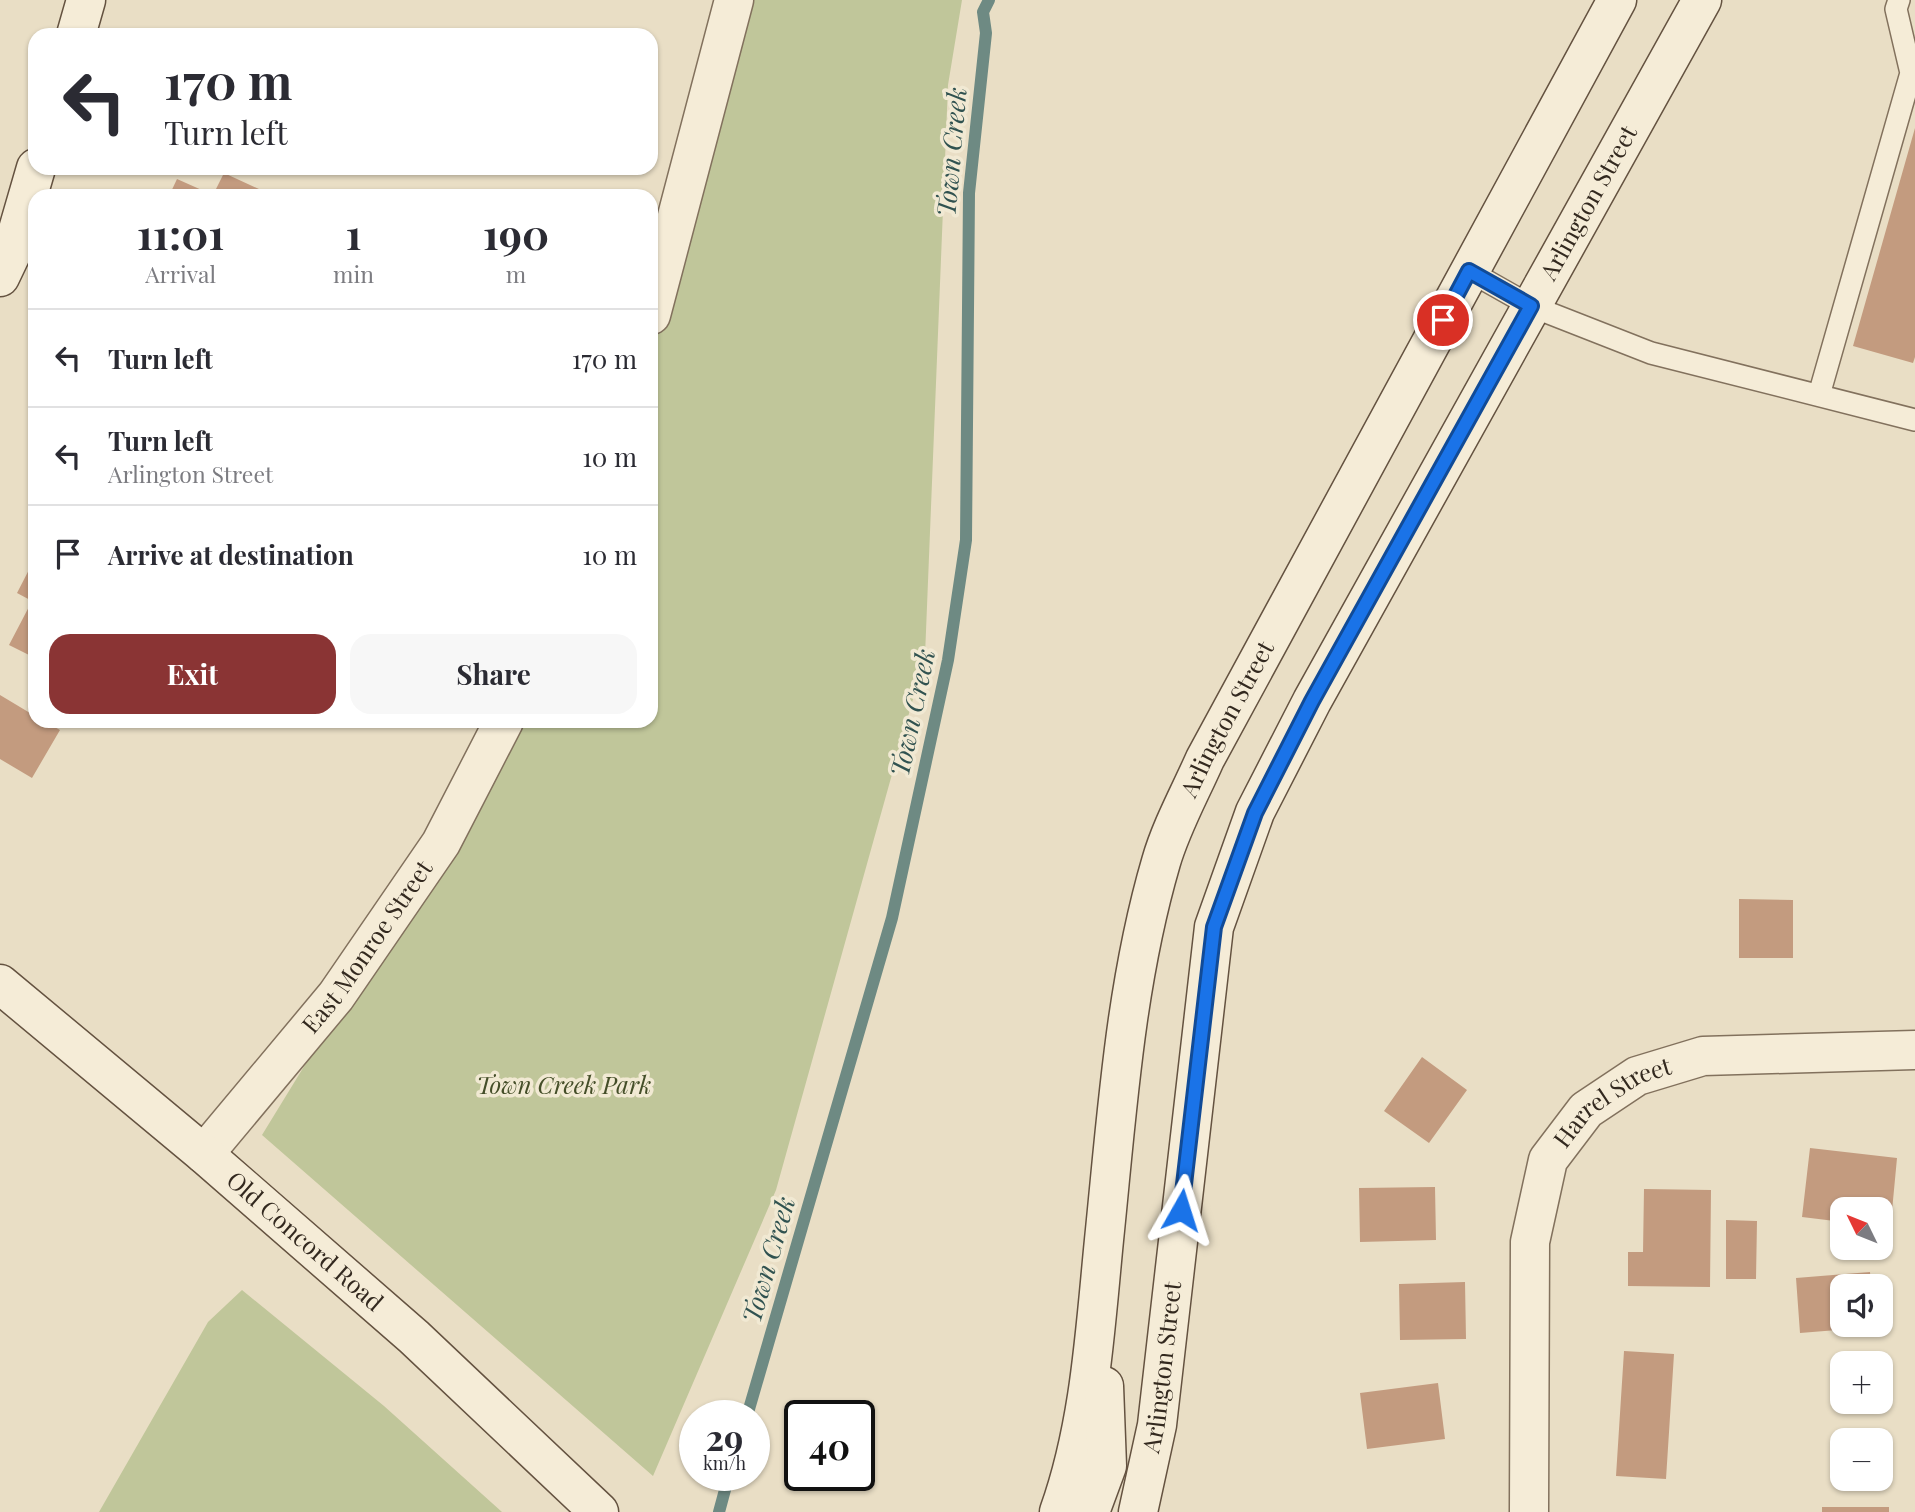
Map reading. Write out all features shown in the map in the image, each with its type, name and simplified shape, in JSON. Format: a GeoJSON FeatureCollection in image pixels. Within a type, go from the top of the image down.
{"type":"FeatureCollection","features":[{"type":"Feature","properties":{"kind":"street"},"geometry":{"type":"LineString","coordinates":[[78,28],[86,0]]}},
{"type":"Feature","properties":{"kind":"street"},"geometry":{"type":"LineString","coordinates":[[658,288],[734,0]]}},
{"type":"Feature","properties":{"kind":"street","name":"Arlington Street"},"geometry":{"type":"LineString","coordinates":[[1059,1512],[1069,1484],[1090,1381],[1124,1048],[1139,948],[1162,859],[1205,760],[1617,0]]}},
{"type":"Feature","properties":{"kind":"street","name":"Arlington Street"},"geometry":{"type":"LineString","coordinates":[[1138,1512],[1157,1425],[1214,927],[1255,813],[1312,701],[1702,0]]}},
{"type":"Feature","properties":{"kind":"street"},"geometry":{"type":"LineString","coordinates":[[0,277],[11,254],[28,196]]}},
{"type":"Feature","properties":{"kind":"street","name":"East Monroe Street"},"geometry":{"type":"LineString","coordinates":[[204,1154],[336,996],[440,843],[500,728]]}},
{"type":"Feature","properties":{"kind":"street","name":"Old Concord Road"},"geometry":{"type":"LineString","coordinates":[[0,984],[204,1154],[414,1337],[599,1512]]}},
{"type":"Feature","properties":{"kind":"street","name":"Harrel Street"},"geometry":{"type":"LineString","coordinates":[[1529,1512],[1530,1242],[1548,1160],[1586,1110],[1637,1076],[1703,1056],[1915,1050]]}},
{"type":"Feature","properties":{"kind":"street"},"geometry":{"type":"LineString","coordinates":[[1090,1512],[1107,1466],[1100,1279]]}},
{"type":"Feature","properties":{"kind":"lane"},"geometry":{"type":"LineString","coordinates":[[1819,396],[1911,73],[1896,9],[1899,0]]}},
{"type":"Feature","properties":{"kind":"lane"},"geometry":{"type":"LineString","coordinates":[[1469,271],[1531,306],[1651,353],[1915,420]]}},
{"type":"Feature","properties":{"kind":"green space","name":"Town Creek Park"},"geometry":{"type":"Polygon","coordinates":[[[734,0],[962,0],[948,85],[925,656],[776,1190],[686,1400],[679,1400],[679,1416],[653,1476],[262,1135],[441,843],[495,728],[658,728],[658,288],[734,0]]]}},
{"type":"Feature","properties":{"kind":"green space"},"geometry":{"type":"Polygon","coordinates":[[[242,1290],[384,1406],[502,1512],[99,1512],[208,1322],[242,1290]]]}},
{"type":"Feature","properties":{"kind":"building"},"geometry":{"type":"Polygon","coordinates":[[[1915,128],[1915,357],[1913,363],[1853,346],[1915,128]]]}},
{"type":"Feature","properties":{"kind":"building"},"geometry":{"type":"Polygon","coordinates":[[[223,175],[228,175],[259,189],[216,189],[223,175]]]}},
{"type":"Feature","properties":{"kind":"building"},"geometry":{"type":"Polygon","coordinates":[[[177,179],[200,189],[172,189],[177,179]]]}},
{"type":"Feature","properties":{"kind":"building"},"geometry":{"type":"Polygon","coordinates":[[[28,572],[28,599],[17,593],[28,572]]]}},
{"type":"Feature","properties":{"kind":"building"},"geometry":{"type":"Polygon","coordinates":[[[28,609],[28,654],[9,645],[28,609]]]}},
{"type":"Feature","properties":{"kind":"building"},"geometry":{"type":"Polygon","coordinates":[[[0,695],[28,712],[28,728],[60,730],[32,778],[0,759],[0,695]]]}},
{"type":"Feature","properties":{"kind":"building"},"geometry":{"type":"Polygon","coordinates":[[[1739,899],[1793,900],[1793,958],[1739,958],[1739,899]]]}},
{"type":"Feature","properties":{"kind":"building"},"geometry":{"type":"Polygon","coordinates":[[[1422,1057],[1467,1090],[1429,1143],[1384,1111],[1422,1057]]]}},
{"type":"Feature","properties":{"kind":"building"},"geometry":{"type":"Polygon","coordinates":[[[1810,1148],[1897,1158],[1893,1197],[1830,1197],[1830,1220],[1802,1217],[1810,1148]]]}},
{"type":"Feature","properties":{"kind":"building"},"geometry":{"type":"Polygon","coordinates":[[[1435,1187],[1436,1240],[1360,1242],[1359,1188],[1435,1187]]]}},
{"type":"Feature","properties":{"kind":"building"},"geometry":{"type":"Polygon","coordinates":[[[1644,1189],[1711,1190],[1710,1287],[1628,1286],[1628,1252],[1643,1252],[1644,1189]]]}},
{"type":"Feature","properties":{"kind":"building"},"geometry":{"type":"Polygon","coordinates":[[[1726,1220],[1757,1221],[1756,1279],[1726,1279],[1726,1220]]]}},
{"type":"Feature","properties":{"kind":"building"},"geometry":{"type":"Polygon","coordinates":[[[1830,1275],[1830,1331],[1800,1333],[1796,1278],[1830,1275]]]}},
{"type":"Feature","properties":{"kind":"building"},"geometry":{"type":"Polygon","coordinates":[[[1465,1282],[1466,1339],[1400,1340],[1399,1284],[1465,1282]]]}},
{"type":"Feature","properties":{"kind":"building"},"geometry":{"type":"Polygon","coordinates":[[[1624,1351],[1674,1354],[1666,1479],[1616,1476],[1624,1351]]]}},
{"type":"Feature","properties":{"kind":"building"},"geometry":{"type":"Polygon","coordinates":[[[1438,1383],[1445,1439],[1367,1449],[1360,1393],[1438,1383]]]}},
{"type":"Feature","properties":{"kind":"building"},"geometry":{"type":"Polygon","coordinates":[[[1822,1507],[1889,1507],[1889,1512],[1822,1512],[1822,1507]]]}},
{"type":"Feature","properties":{"kind":"waterway","name":"Town Creek"},"geometry":{"type":"LineString","coordinates":[[752,1400],[892,918],[948,660],[966,540],[969,193],[986,33],[983,12],[989,0]]}},
{"type":"Feature","properties":{"kind":"waterway","name":"Town Creek"},"geometry":{"type":"LineString","coordinates":[[719,1512],[725,1491]]}},
{"type":"Feature","properties":{"kind":"route"},"geometry":{"type":"LineString","coordinates":[[1181,1210],[1214,927],[1255,813],[1312,701],[1531,306],[1469,271],[1443,320]]}}]}
